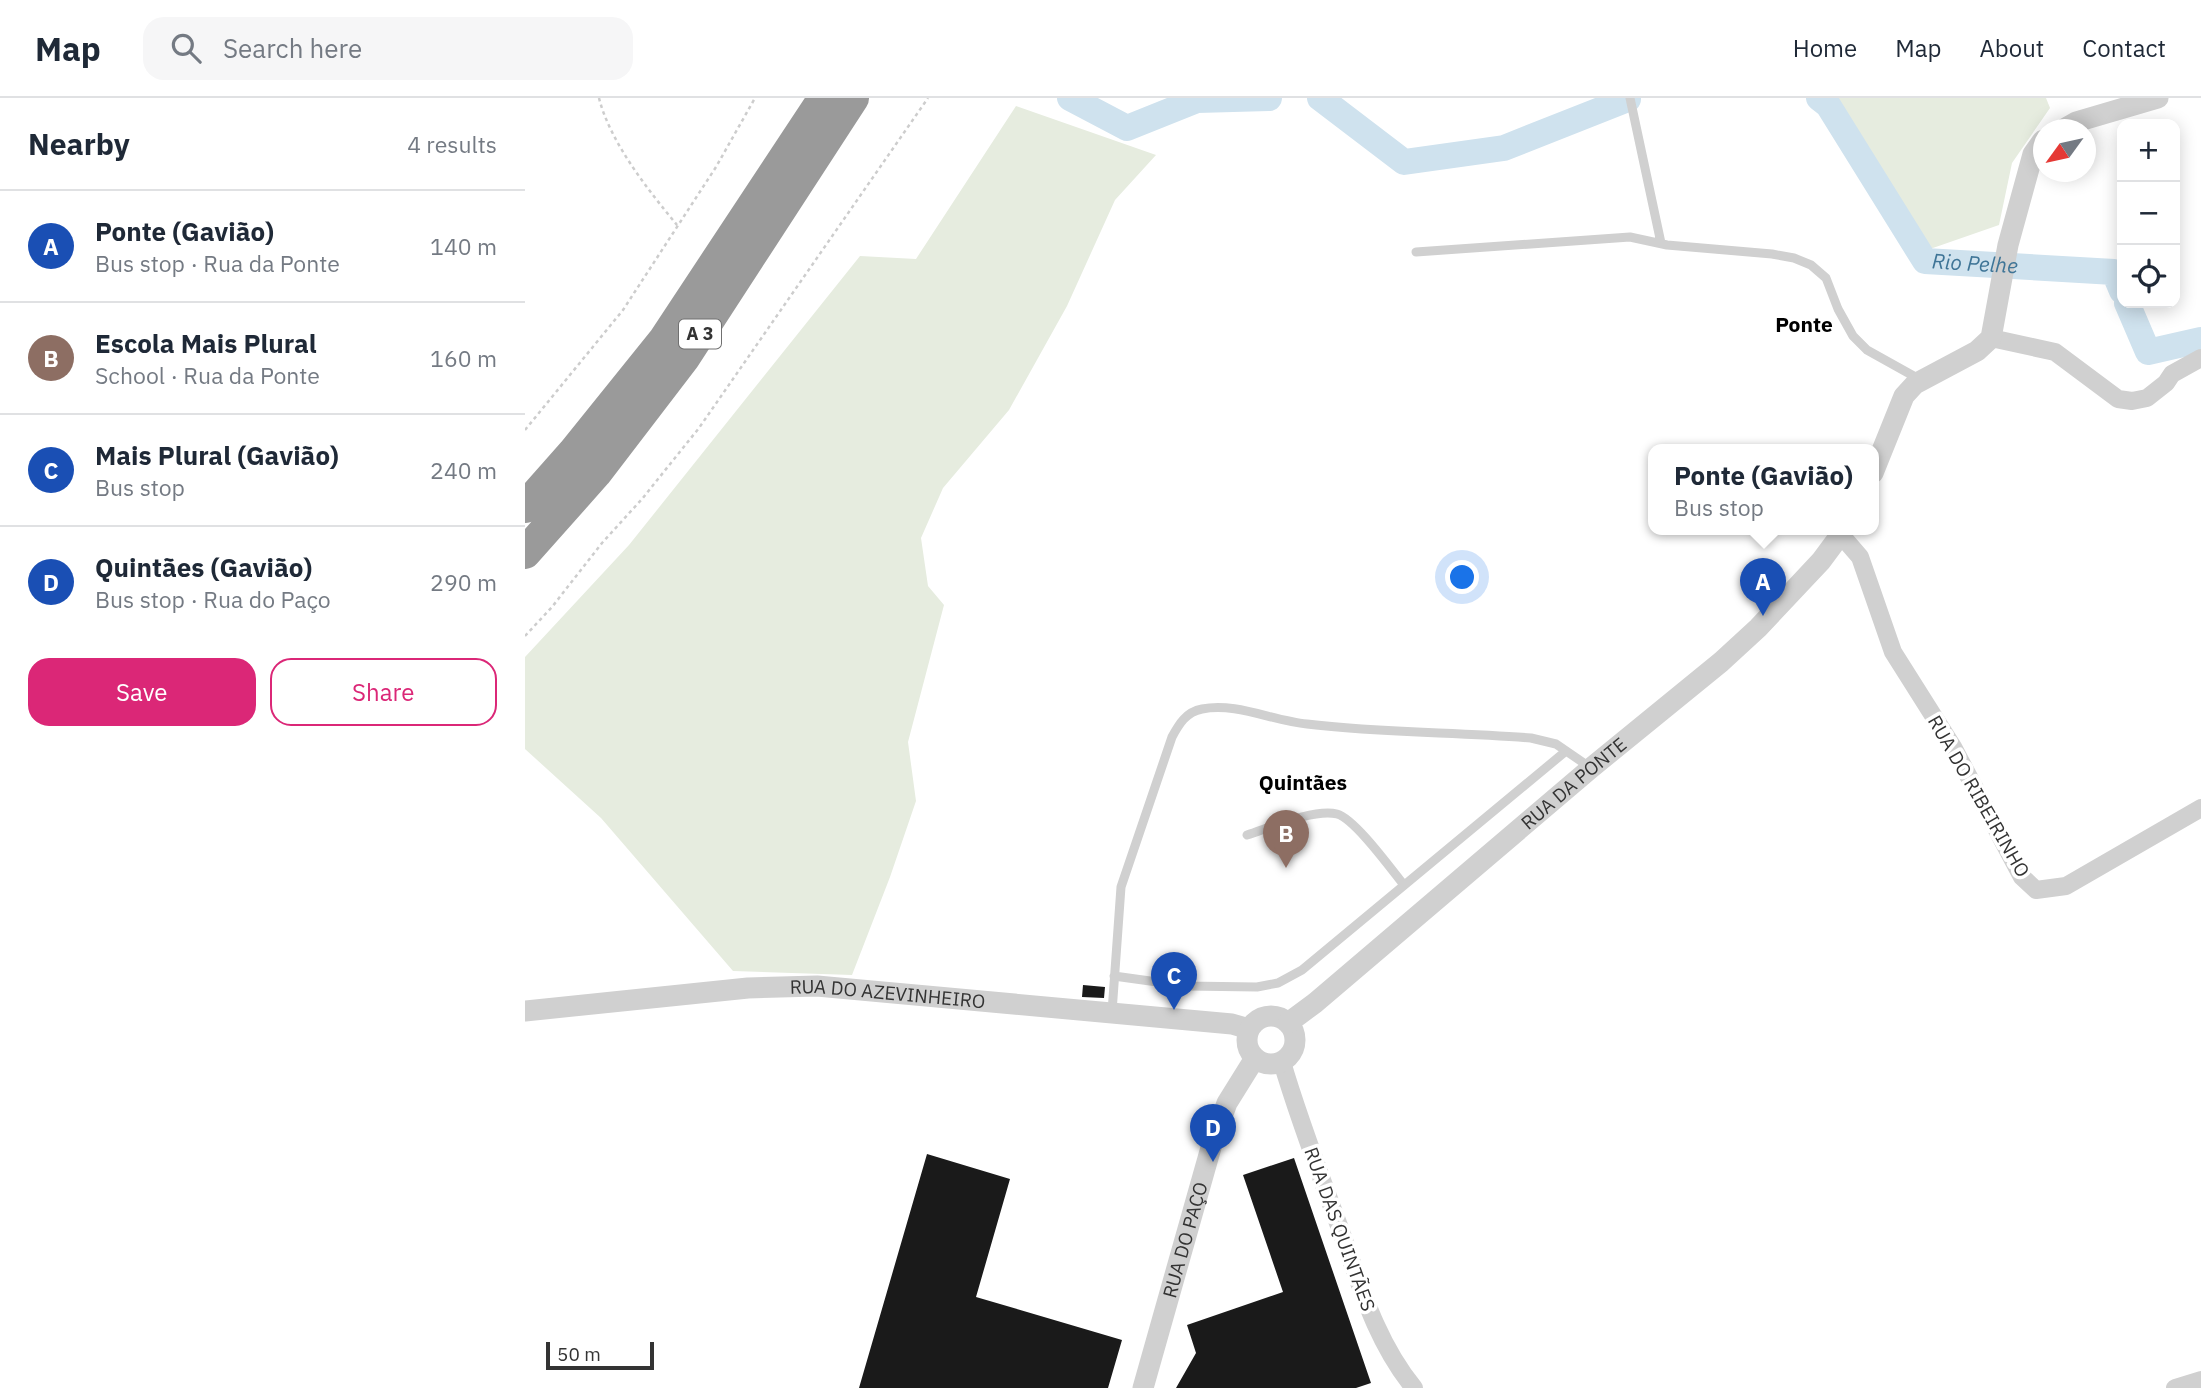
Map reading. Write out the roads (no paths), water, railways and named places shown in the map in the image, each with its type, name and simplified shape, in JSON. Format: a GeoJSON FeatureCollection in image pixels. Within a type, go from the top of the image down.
{"type":"FeatureCollection","features":[{"type":"Feature","properties":{"kind":"highway","name":"A 3"},"geometry":{"type":"LineString","coordinates":[[525,507],[573,453],[664,340],[824,98]]}},
{"type":"Feature","properties":{"kind":"highway","name":"A 3"},"geometry":{"type":"LineString","coordinates":[[525,553],[596,473],[684,358],[853,98]]}},
{"type":"Feature","properties":{"kind":"street"},"geometry":{"type":"LineString","coordinates":[[2086,119],[2158,98]]}},
{"type":"Feature","properties":{"kind":"street"},"geometry":{"type":"LineString","coordinates":[[1879,458],[1904,396],[1921,380],[1977,351],[1991,338],[2008,245],[2033,154]]}},
{"type":"Feature","properties":{"kind":"street"},"geometry":{"type":"LineString","coordinates":[[1991,338],[2055,352],[2118,400],[2147,398],[2166,383],[2172,374],[2201,358]]}},
{"type":"Feature","properties":{"kind":"street","name":"RUA DA PONTE"},"geometry":{"type":"LineString","coordinates":[[1288,1023],[1721,662],[1758,628],[1821,561],[1841,535]]}},
{"type":"Feature","properties":{"kind":"street","name":"RUA DO RIBEIRINHO"},"geometry":{"type":"LineString","coordinates":[[1844,535],[1860,557],[1893,652],[1953,747],[2022,877],[2036,890],[2066,886],[2201,808]]}},
{"type":"Feature","properties":{"kind":"street","name":"RUA DO AZEVINHEIRO"},"geometry":{"type":"LineString","coordinates":[[525,1011],[748,988],[817,986],[1112,1012],[1232,1024],[1249,1029]]}},
{"type":"Feature","properties":{"kind":"street"},"geometry":{"type":"LineString","coordinates":[[1271,1016],[1288,1023],[1295,1036],[1295,1044],[1289,1057],[1282,1062],[1268,1064],[1255,1058],[1247,1045],[1249,1029],[1258,1019],[1271,1016]]}},
{"type":"Feature","properties":{"kind":"street","name":"RUA DO PAÇO"},"geometry":{"type":"LineString","coordinates":[[1143,1388],[1212,1144],[1227,1103],[1255,1058]]}},
{"type":"Feature","properties":{"kind":"street","name":"RUA DAS QUINTÃES"},"geometry":{"type":"LineString","coordinates":[[1282,1062],[1298,1114],[1375,1326],[1394,1362],[1414,1388]]}},
{"type":"Feature","properties":{"kind":"street"},"geometry":{"type":"LineString","coordinates":[[2175,1388],[2201,1380]]}},
{"type":"Feature","properties":{"kind":"lane"},"geometry":{"type":"LineString","coordinates":[[1630,98],[1661,243]]}},
{"type":"Feature","properties":{"kind":"lane"},"geometry":{"type":"LineString","coordinates":[[1416,252],[1630,237],[1661,243],[1772,254],[1811,265],[1826,278],[1838,309],[1853,336],[1867,350],[1921,380]]}},
{"type":"Feature","properties":{"kind":"lane"},"geometry":{"type":"LineString","coordinates":[[1112,1012],[1121,887],[1172,737],[1183,718],[1200,709],[1227,708],[1292,723],[1366,731],[1531,738],[1556,744],[1591,768]]}},
{"type":"Feature","properties":{"kind":"lane"},"geometry":{"type":"LineString","coordinates":[[1114,976],[1186,986],[1257,987],[1278,983],[1302,970],[1566,751]]}},
{"type":"Feature","properties":{"kind":"lane"},"geometry":{"type":"LineString","coordinates":[[1247,835],[1320,813],[1338,814],[1353,824],[1404,885]]}},
{"type":"Feature","properties":{"kind":"waterway","name":"Rio Pelhe"},"geometry":{"type":"LineString","coordinates":[[1070,98],[1127,128],[1197,100],[1269,98]]}},
{"type":"Feature","properties":{"kind":"waterway","name":"Rio Pelhe"},"geometry":{"type":"LineString","coordinates":[[1320,98],[1404,162],[1504,148],[1628,99]]}},
{"type":"Feature","properties":{"kind":"waterway","name":"Rio Pelhe"},"geometry":{"type":"LineString","coordinates":[[1819,98],[1828,105],[1925,261],[2114,272],[2117,279]]}},
{"type":"Feature","properties":{"kind":"waterway","name":"Rio Pelhe"},"geometry":{"type":"LineString","coordinates":[[2129,308],[2148,352],[2201,340]]}},
{"type":"Feature","properties":{"kind":"place","name":"Ponte (Gavião)"},"geometry":{"type":"Point","coordinates":[1763,616]}},
{"type":"Feature","properties":{"kind":"place","name":"Escola Mais Plural"},"geometry":{"type":"Point","coordinates":[1286,868]}},
{"type":"Feature","properties":{"kind":"place","name":"Mais Plural (Gavião)"},"geometry":{"type":"Point","coordinates":[1174,1010]}},
{"type":"Feature","properties":{"kind":"place","name":"Quintães (Gavião)"},"geometry":{"type":"Point","coordinates":[1213,1162]}},
{"type":"Feature","properties":{"kind":"district","name":"Ponte"},"geometry":{"type":"Point","coordinates":[1804,325]}},
{"type":"Feature","properties":{"kind":"district","name":"Quintães"},"geometry":{"type":"Point","coordinates":[1303,783]}}]}
